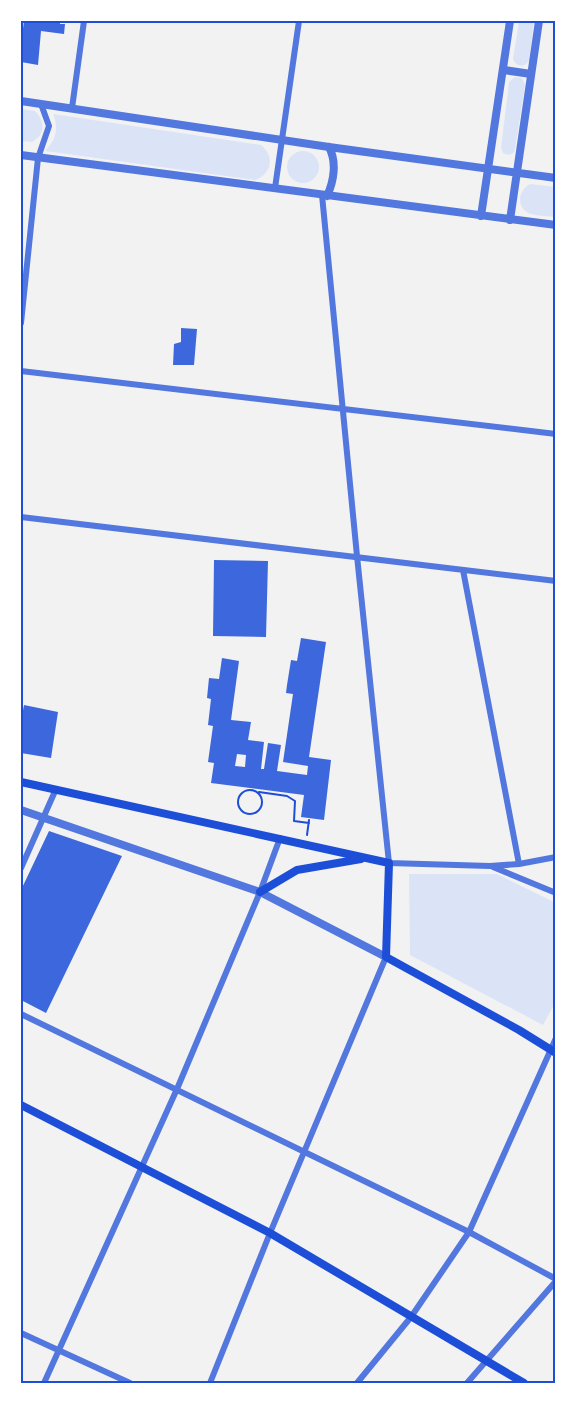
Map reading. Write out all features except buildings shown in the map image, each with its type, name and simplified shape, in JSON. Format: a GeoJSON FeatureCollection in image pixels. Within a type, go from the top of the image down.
{"type":"FeatureCollection","features":[{"type":"Feature","properties":{"kind":"main road"},"geometry":{"type":"LineString","coordinates":[[21,782],[389,863],[386,957],[519,1030],[553,1052]]}},
{"type":"Feature","properties":{"kind":"main road"},"geometry":{"type":"LineString","coordinates":[[261,892],[297,870],[366,858]]}},
{"type":"Feature","properties":{"kind":"main road"},"geometry":{"type":"LineString","coordinates":[[21,1105],[270,1233],[411,1317],[487,1359],[524,1383]]}},
{"type":"Feature","properties":{"kind":"street"},"geometry":{"type":"LineString","coordinates":[[72,108],[84,21]]}},
{"type":"Feature","properties":{"kind":"street"},"geometry":{"type":"LineString","coordinates":[[275,189],[299,21]]}},
{"type":"Feature","properties":{"kind":"street"},"geometry":{"type":"LineString","coordinates":[[482,216],[510,21]]}},
{"type":"Feature","properties":{"kind":"street"},"geometry":{"type":"LineString","coordinates":[[510,219],[539,21]]}},
{"type":"Feature","properties":{"kind":"street"},"geometry":{"type":"LineString","coordinates":[[504,69],[531,74]]}},
{"type":"Feature","properties":{"kind":"street"},"geometry":{"type":"LineString","coordinates":[[21,101],[556,178]]}},
{"type":"Feature","properties":{"kind":"street"},"geometry":{"type":"LineString","coordinates":[[21,323],[38,158],[49,126],[41,104]]}},
{"type":"Feature","properties":{"kind":"street"},"geometry":{"type":"LineString","coordinates":[[329,147],[334,163],[331,187],[324,196],[357,556],[389,863],[490,866],[519,864],[556,857]]}},
{"type":"Feature","properties":{"kind":"street"},"geometry":{"type":"LineString","coordinates":[[21,155],[556,225]]}},
{"type":"Feature","properties":{"kind":"street"},"geometry":{"type":"LineString","coordinates":[[21,371],[556,434]]}},
{"type":"Feature","properties":{"kind":"street"},"geometry":{"type":"LineString","coordinates":[[21,517],[556,581]]}},
{"type":"Feature","properties":{"kind":"street"},"geometry":{"type":"LineString","coordinates":[[463,570],[519,864]]}},
{"type":"Feature","properties":{"kind":"street"},"geometry":{"type":"LineString","coordinates":[[21,868],[56,789]]}},
{"type":"Feature","properties":{"kind":"street"},"geometry":{"type":"LineString","coordinates":[[21,810],[261,892],[386,957],[270,1233],[210,1383]]}},
{"type":"Feature","properties":{"kind":"street"},"geometry":{"type":"LineString","coordinates":[[45,1383],[177,1089],[261,892],[280,838]]}},
{"type":"Feature","properties":{"kind":"street"},"geometry":{"type":"LineString","coordinates":[[490,866],[556,893]]}},
{"type":"Feature","properties":{"kind":"street"},"geometry":{"type":"LineString","coordinates":[[21,1014],[469,1232],[556,1280],[467,1383]]}},
{"type":"Feature","properties":{"kind":"street"},"geometry":{"type":"LineString","coordinates":[[357,1383],[411,1317],[469,1232],[553,1052],[556,1038]]}},
{"type":"Feature","properties":{"kind":"street"},"geometry":{"type":"LineString","coordinates":[[21,1333],[130,1383]]}},
{"type":"Feature","properties":{"kind":"path"},"geometry":{"type":"LineString","coordinates":[[258,792],[263,805],[259,811],[249,814],[241,809],[238,803],[240,796],[244,791],[251,789],[287,796],[294,801],[294,821],[309,822],[306,845]]}},
{"type":"Feature","properties":{"kind":"shaded area"},"geometry":{"type":"Polygon","coordinates":[[[519,21],[534,21],[529,61],[523,66],[516,64],[513,59],[519,21]]]}},
{"type":"Feature","properties":{"kind":"shaded area"},"geometry":{"type":"Polygon","coordinates":[[[515,77],[522,78],[525,85],[515,150],[508,155],[503,153],[501,148],[509,82],[515,77]]]}},
{"type":"Feature","properties":{"kind":"shaded area"},"geometry":{"type":"Polygon","coordinates":[[[21,109],[35,111],[41,120],[42,132],[32,142],[21,141],[21,109]]]}},
{"type":"Feature","properties":{"kind":"shaded area"},"geometry":{"type":"Polygon","coordinates":[[[53,114],[261,145],[268,154],[270,164],[265,174],[255,180],[45,151],[52,143],[55,134],[56,125],[53,114]]]}},
{"type":"Feature","properties":{"kind":"shaded area"},"geometry":{"type":"Polygon","coordinates":[[[303,151],[314,156],[319,167],[314,178],[303,183],[292,178],[287,167],[292,156],[303,151]]]}},
{"type":"Feature","properties":{"kind":"shaded area"},"geometry":{"type":"Polygon","coordinates":[[[530,184],[556,187],[556,217],[526,212],[520,200],[523,191],[530,184]]]}},
{"type":"Feature","properties":{"kind":"shaded area"},"geometry":{"type":"Polygon","coordinates":[[[409,874],[497,874],[556,903],[556,1001],[543,1025],[410,955],[409,874]]]}}]}
